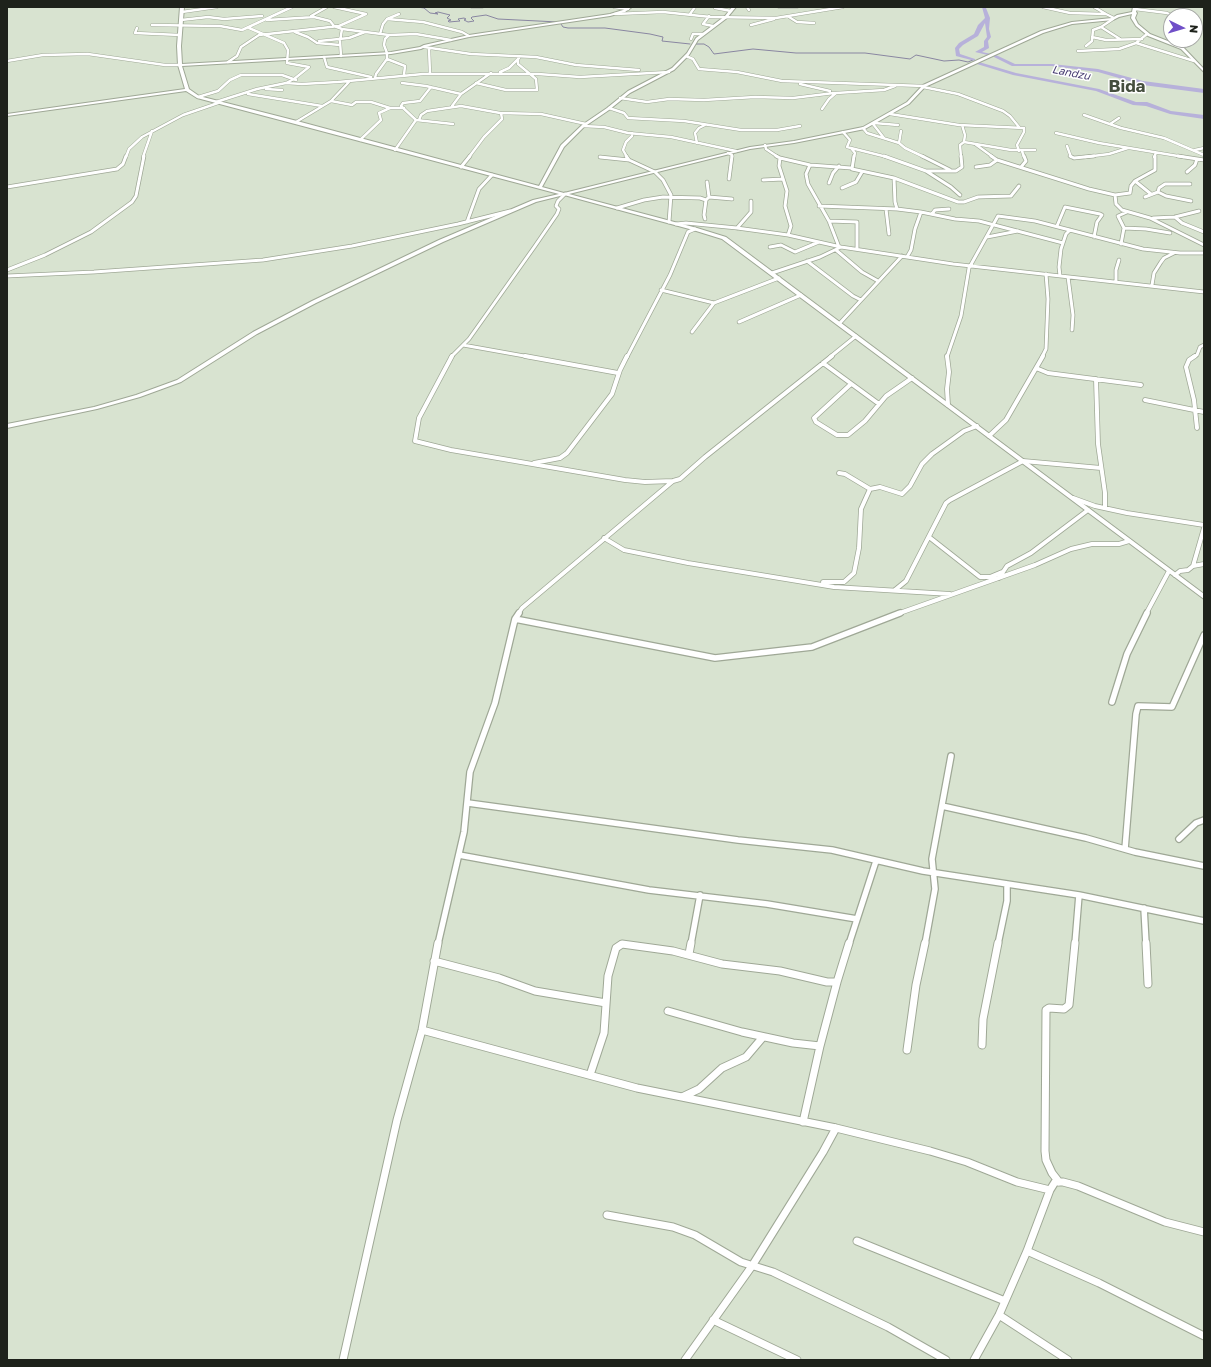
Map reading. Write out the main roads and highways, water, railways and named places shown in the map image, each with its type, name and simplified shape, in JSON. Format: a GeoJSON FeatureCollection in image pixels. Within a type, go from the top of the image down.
{"type":"FeatureCollection","features":[{"type":"Feature","properties":{"kind":"waterway"},"geometry":{"type":"LineString","coordinates":[[417,7],[424,8],[430,13],[438,14],[435,13],[438,12],[450,15],[447,18],[451,20],[448,21],[449,22],[460,21],[458,19],[464,18],[466,19],[464,20],[468,22],[474,21],[471,18],[472,17],[486,15],[498,19],[558,22]]}},
{"type":"Feature","properties":{"kind":"waterway","name":"Landzu"},"geometry":{"type":"LineString","coordinates":[[985,7],[988,18]]}},
{"type":"Feature","properties":{"kind":"waterway","name":"Landzu"},"geometry":{"type":"LineString","coordinates":[[973,60],[958,55],[957,49],[961,44],[976,35],[980,26],[988,18]]}},
{"type":"Feature","properties":{"kind":"waterway","name":"Landzu"},"geometry":{"type":"LineString","coordinates":[[988,18],[987,29],[989,37],[986,41],[987,48],[977,52],[990,55]]}},
{"type":"Feature","properties":{"kind":"waterway"},"geometry":{"type":"LineString","coordinates":[[561,24],[563,27],[568,28],[605,28],[650,34],[663,37],[662,41],[690,44]]}},
{"type":"Feature","properties":{"kind":"waterway"},"geometry":{"type":"LineString","coordinates":[[696,44],[704,44],[709,47],[714,54],[753,49],[796,53],[865,53],[910,59],[916,55],[944,61],[959,60],[968,62],[973,60]]}},
{"type":"Feature","properties":{"kind":"waterway","name":"Landzu"},"geometry":{"type":"LineString","coordinates":[[994,56],[1014,65],[1052,65],[1098,71],[1143,83],[1204,91]]}},
{"type":"Feature","properties":{"kind":"waterway","name":"Landzu"},"geometry":{"type":"LineString","coordinates":[[979,63],[1015,74],[1097,90],[1135,104],[1147,104],[1170,112],[1204,117]]}},
{"type":"Feature","properties":{"kind":"district","name":"Bida"},"geometry":{"type":"Point","coordinates":[1127,87]}}]}
